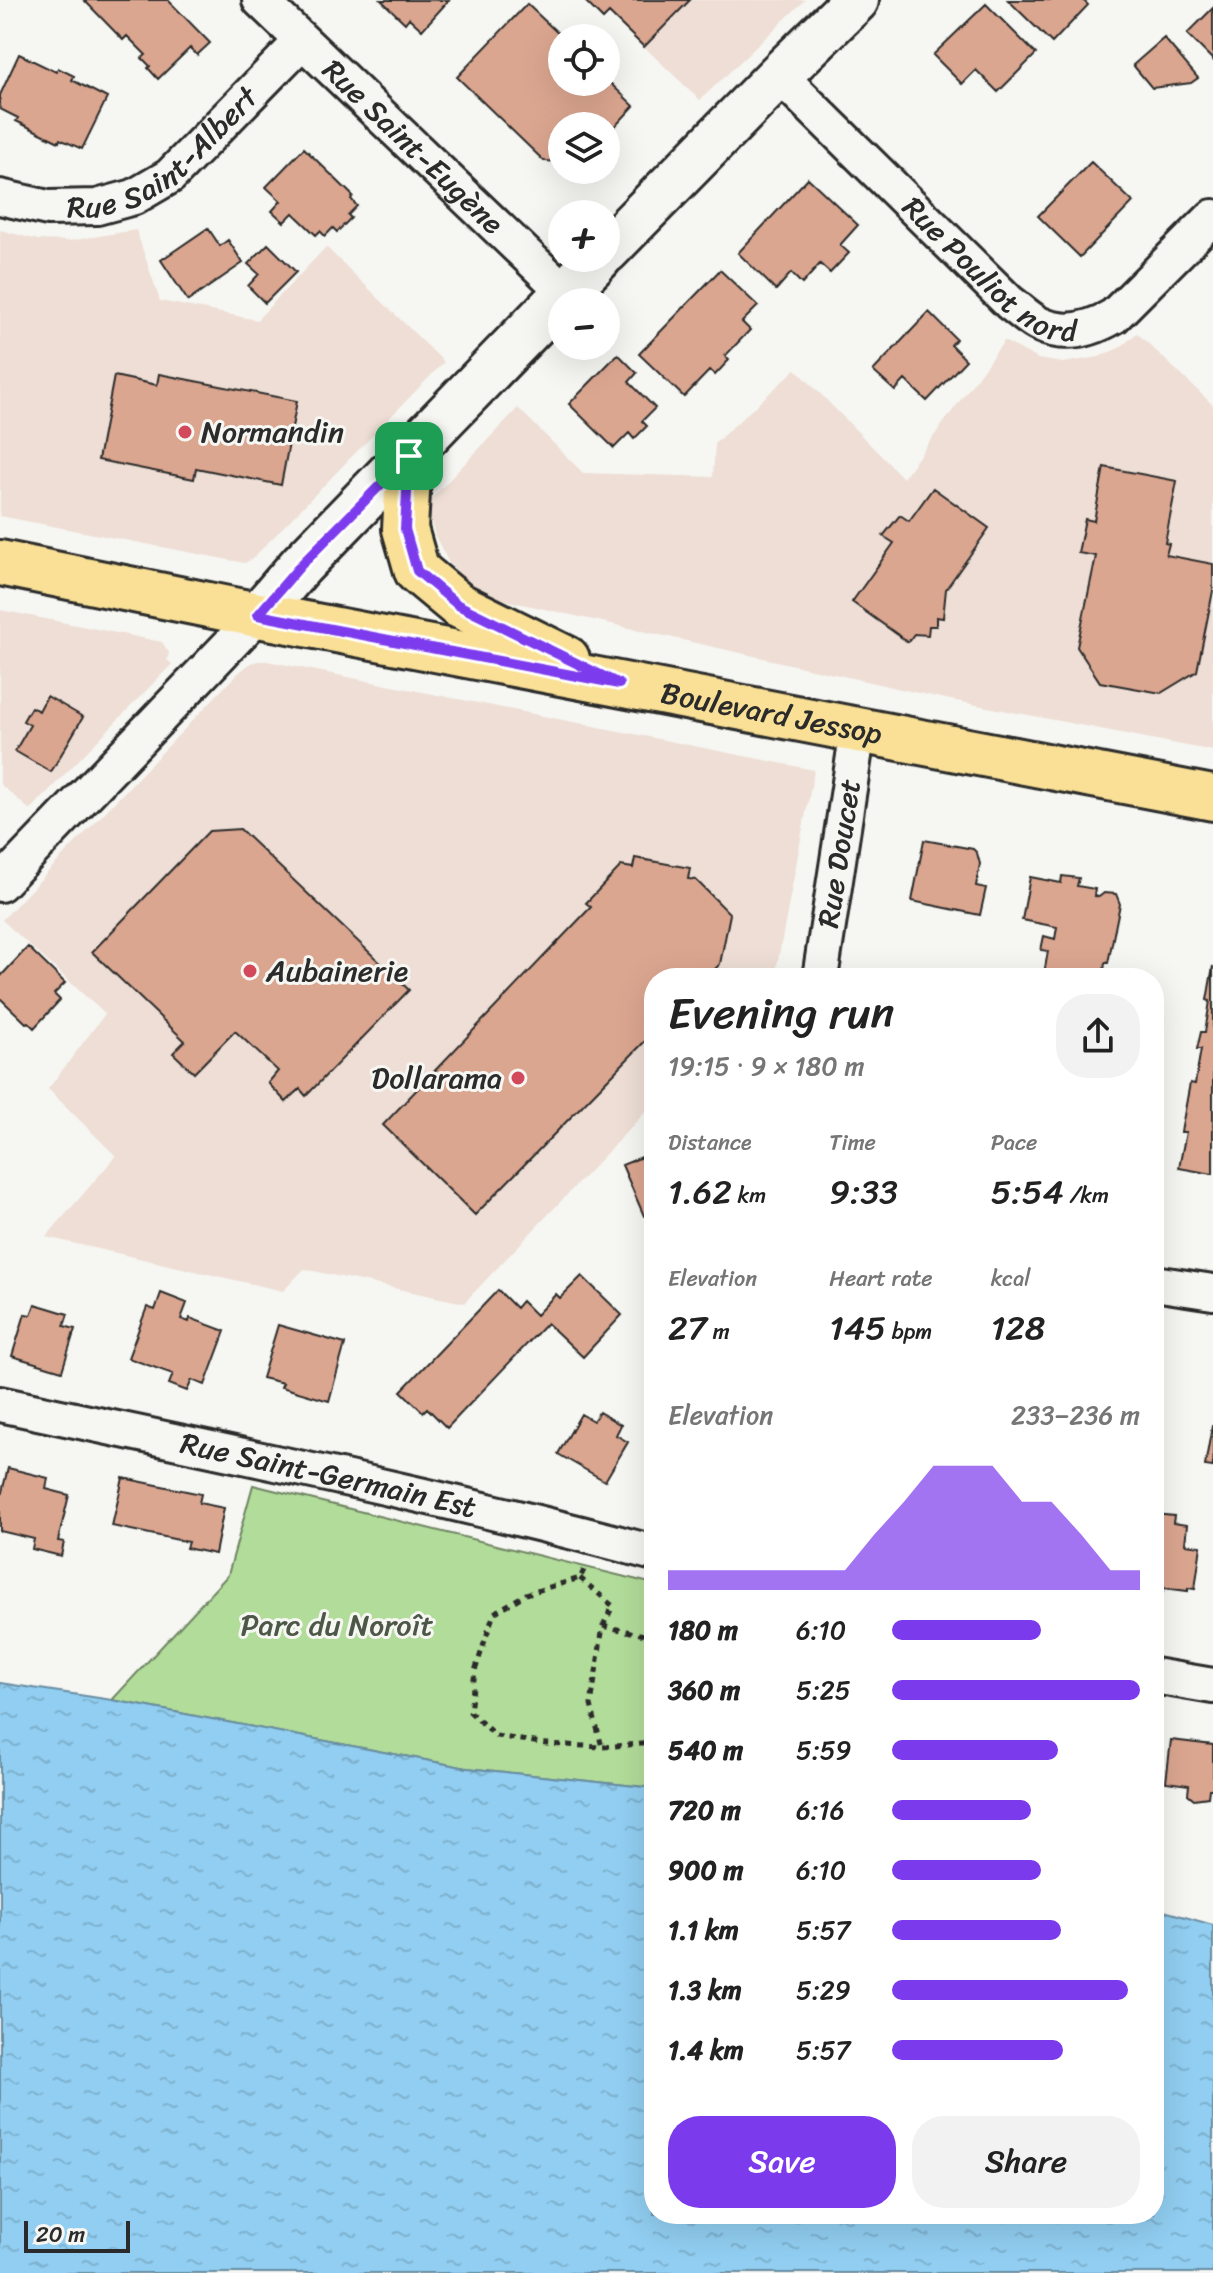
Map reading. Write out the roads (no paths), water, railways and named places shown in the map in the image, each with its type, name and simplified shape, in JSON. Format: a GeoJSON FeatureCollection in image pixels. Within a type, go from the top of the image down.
{"type":"FeatureCollection","features":[{"type":"Feature","properties":{"kind":"main road"},"geometry":{"type":"LineString","coordinates":[[409,456],[405,529],[417,571],[458,605],[619,684]]}},
{"type":"Feature","properties":{"kind":"main road","name":"Boulevard Jessop"},"geometry":{"type":"LineString","coordinates":[[0,563],[1213,798]]}},
{"type":"Feature","properties":{"kind":"street","name":"Rue Saint-Eugène"},"geometry":{"type":"LineString","coordinates":[[260,0],[561,288]]}},
{"type":"Feature","properties":{"kind":"street"},"geometry":{"type":"LineString","coordinates":[[620,237],[856,0]]}},
{"type":"Feature","properties":{"kind":"street","name":"Rue Saint-Albert"},"geometry":{"type":"LineString","coordinates":[[0,197],[48,208],[97,207],[134,197],[170,176],[301,42]]}},
{"type":"Feature","properties":{"kind":"street","name":"Rue Pouliot nord"},"geometry":{"type":"LineString","coordinates":[[779,75],[1010,303],[1041,325],[1067,332],[1105,322],[1213,217]]}},
{"type":"Feature","properties":{"kind":"street"},"geometry":{"type":"LineString","coordinates":[[569,288],[585,272]]}},
{"type":"Feature","properties":{"kind":"street"},"geometry":{"type":"LineString","coordinates":[[0,884],[258,615],[301,565],[548,310]]}},
{"type":"Feature","properties":{"kind":"street","name":"Rue Doucet"},"geometry":{"type":"LineString","coordinates":[[822,968],[858,730]]}},
{"type":"Feature","properties":{"kind":"street"},"geometry":{"type":"LineString","coordinates":[[1164,1285],[1213,1292]]}},
{"type":"Feature","properties":{"kind":"street","name":"Rue Saint-Germain Est"},"geometry":{"type":"LineString","coordinates":[[0,1404],[260,1460],[644,1550]]}},
{"type":"Feature","properties":{"kind":"street"},"geometry":{"type":"LineString","coordinates":[[1164,1678],[1213,1686]]}},
{"type":"Feature","properties":{"kind":"water"},"geometry":{"type":"Polygon","coordinates":[[[0,1683],[112,1700],[467,1768],[644,1787],[644,2224],[1164,2224],[1164,1911],[1213,1925],[1213,2273],[0,2273],[0,1683]]]}},
{"type":"Feature","properties":{"kind":"place","name":"Normandin"},"geometry":{"type":"Point","coordinates":[185,432]}},
{"type":"Feature","properties":{"kind":"place","name":"Aubainerie"},"geometry":{"type":"Point","coordinates":[250,971]}},
{"type":"Feature","properties":{"kind":"place","name":"Dollarama"},"geometry":{"type":"Point","coordinates":[518,1078]}},
{"type":"Feature","properties":{"kind":"park label","name":"Parc du Noroît"},"geometry":{"type":"Point","coordinates":[337,1625]}}]}
